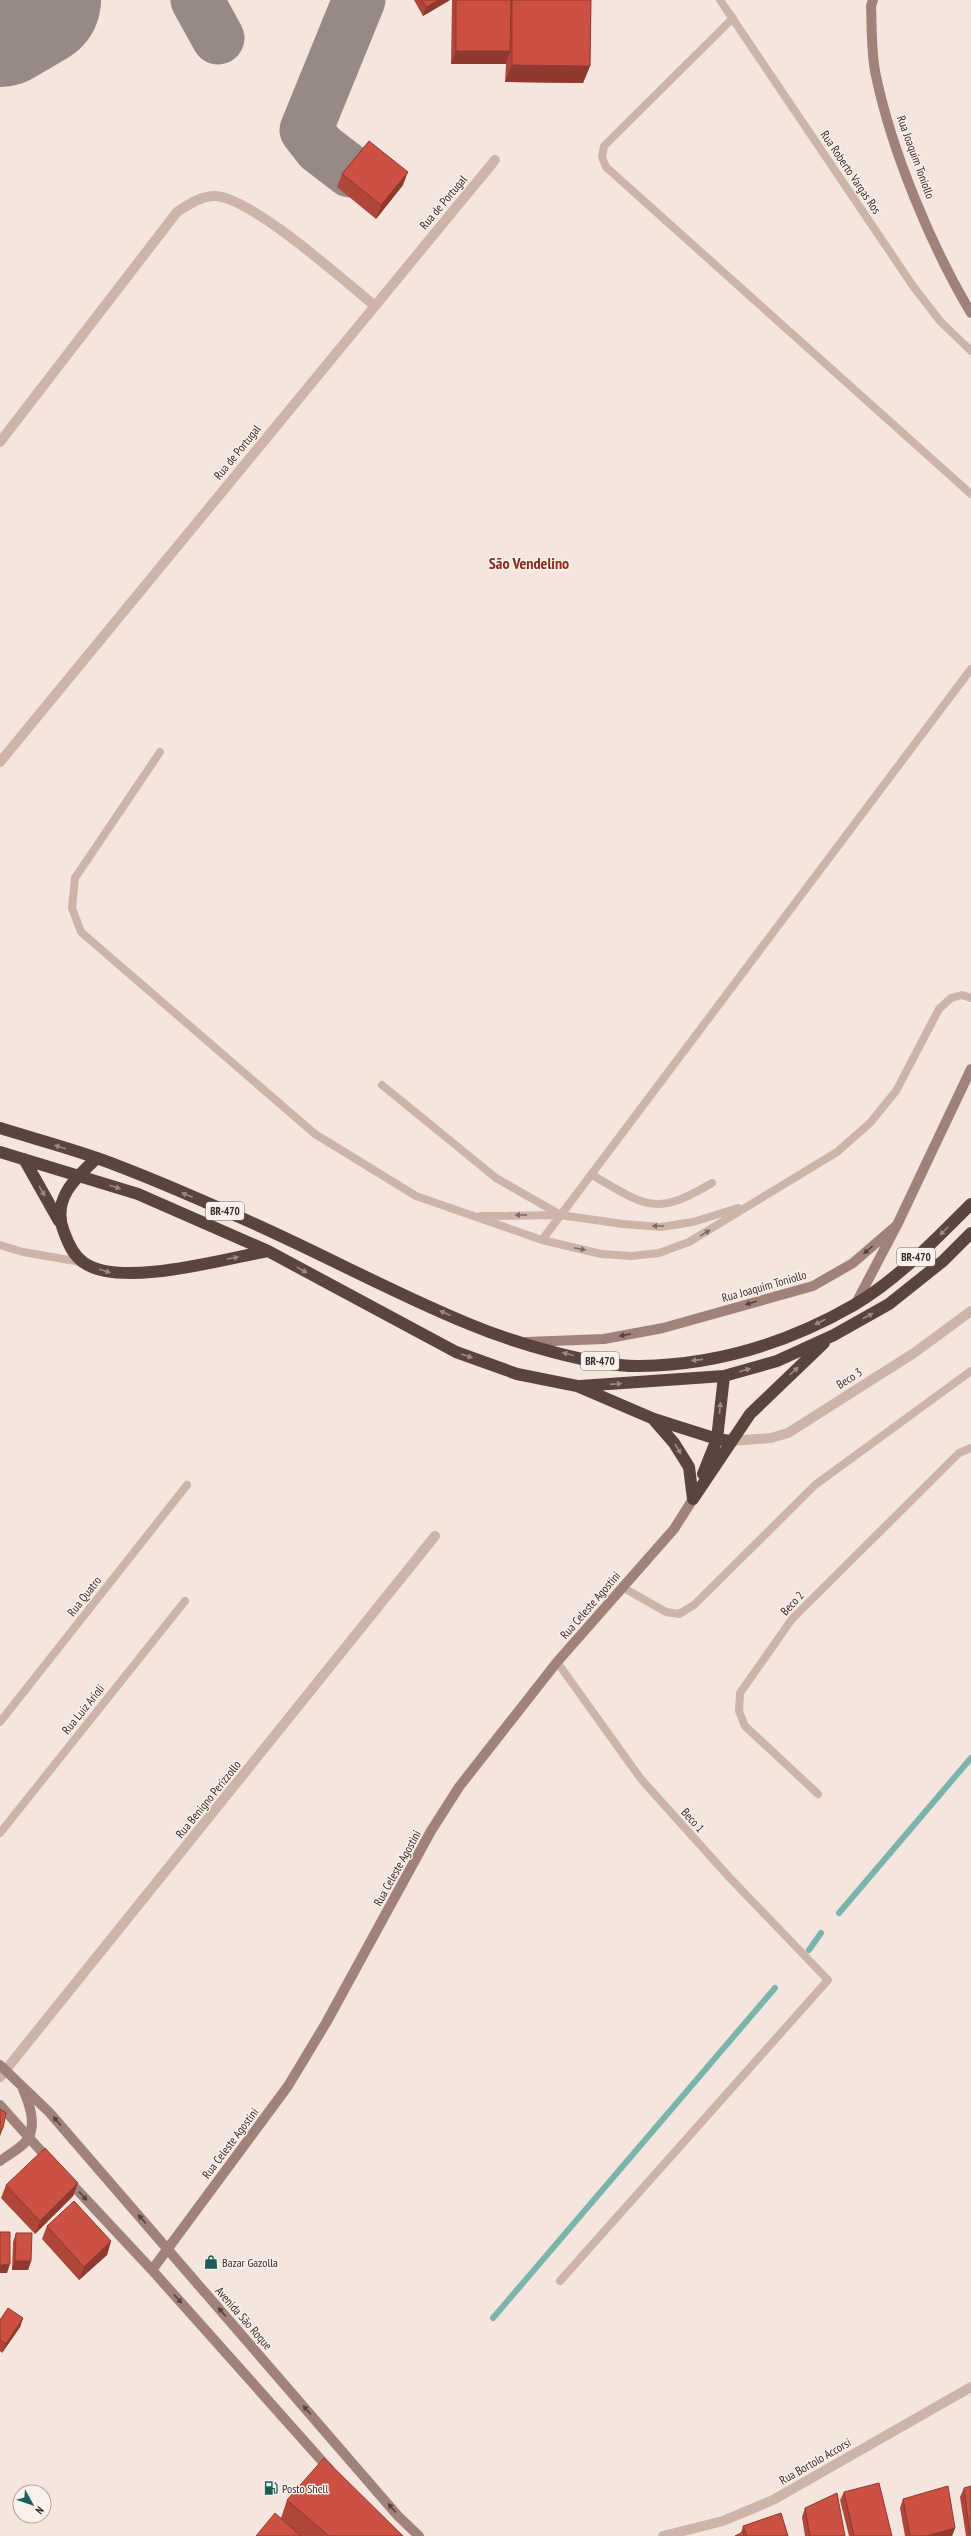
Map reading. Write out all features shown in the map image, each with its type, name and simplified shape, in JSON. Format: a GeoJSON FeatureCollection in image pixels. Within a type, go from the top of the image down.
{"type":"FeatureCollection","features":[{"type":"Feature","properties":{"kind":"highway","name":"BR-470"},"geometry":{"type":"LineString","coordinates":[[0,1128],[98,1158],[246,1220],[469,1324],[520,1342],[592,1360],[639,1366],[722,1358],[779,1342],[855,1305],[929,1246],[971,1204]]}},
{"type":"Feature","properties":{"kind":"highway","name":"BR-470"},"geometry":{"type":"LineString","coordinates":[[0,1152],[138,1194],[268,1252],[456,1352],[517,1374],[577,1386],[724,1376],[776,1361],[834,1335],[889,1304],[943,1261],[971,1233]]}},
{"type":"Feature","properties":{"kind":"highway"},"geometry":{"type":"LineString","coordinates":[[60,1223],[60,1204],[78,1175],[98,1158]]}},
{"type":"Feature","properties":{"kind":"highway"},"geometry":{"type":"LineString","coordinates":[[24,1159],[60,1223],[69,1246],[83,1262],[107,1273],[140,1274],[268,1252]]}},
{"type":"Feature","properties":{"kind":"highway"},"geometry":{"type":"LineString","coordinates":[[693,1499],[730,1441],[761,1403],[834,1335],[855,1305]]}},
{"type":"Feature","properties":{"kind":"highway"},"geometry":{"type":"LineString","coordinates":[[693,1499],[717,1439],[724,1376]]}},
{"type":"Feature","properties":{"kind":"highway"},"geometry":{"type":"LineString","coordinates":[[577,1386],[654,1419],[717,1439],[730,1441]]}},
{"type":"Feature","properties":{"kind":"highway"},"geometry":{"type":"LineString","coordinates":[[654,1419],[674,1443],[689,1467],[693,1499]]}},
{"type":"Feature","properties":{"kind":"street","name":"Rua Joaquim Toniollo"},"geometry":{"type":"LineString","coordinates":[[873,0],[871,6],[876,75],[900,157],[949,275],[971,313]]}},
{"type":"Feature","properties":{"kind":"street","name":"Rua de Portugal"},"geometry":{"type":"LineString","coordinates":[[0,762],[374,305],[495,160]]}},
{"type":"Feature","properties":{"kind":"street"},"geometry":{"type":"LineString","coordinates":[[0,442],[177,212],[199,199],[214,196],[235,201],[261,216],[374,305]]}},
{"type":"Feature","properties":{"kind":"street","name":"Rua Joaquim Toniollo"},"geometry":{"type":"LineString","coordinates":[[520,1342],[604,1339],[663,1328],[813,1286],[853,1263],[897,1225],[971,1069]]}},
{"type":"Feature","properties":{"kind":"street"},"geometry":{"type":"LineString","coordinates":[[855,1305],[897,1225]]}},
{"type":"Feature","properties":{"kind":"street","name":"Beco 3"},"geometry":{"type":"LineString","coordinates":[[730,1441],[771,1438],[788,1433],[914,1353],[971,1311]]}},
{"type":"Feature","properties":{"kind":"street","name":"Rua Celeste Agostini"},"geometry":{"type":"LineString","coordinates":[[152,2270],[288,2086],[326,2023],[431,1831],[459,1787],[557,1662],[674,1529],[693,1499]]}},
{"type":"Feature","properties":{"kind":"street","name":"Rua Benigno Perizzollo"},"geometry":{"type":"LineString","coordinates":[[2,2071],[435,1536]]}},
{"type":"Feature","properties":{"kind":"street","name":"Avenida São Roque"},"geometry":{"type":"LineString","coordinates":[[2,2071],[20,2083],[49,2112],[398,2516],[419,2536]]}},
{"type":"Feature","properties":{"kind":"street"},"geometry":{"type":"LineString","coordinates":[[0,2161],[29,2139],[32,2125],[30,2112],[20,2083]]}},
{"type":"Feature","properties":{"kind":"street"},"geometry":{"type":"LineString","coordinates":[[0,2105],[29,2139],[152,2270],[336,2476]]}},
{"type":"Feature","properties":{"kind":"street","name":"Rua Bortolo Accorsi"},"geometry":{"type":"LineString","coordinates":[[663,2536],[723,2521],[773,2500],[971,2387]]}},
{"type":"Feature","properties":{"kind":"lane","name":"Rua Roberto Vargas Ros"},"geometry":{"type":"LineString","coordinates":[[720,0],[913,286],[940,321],[971,350]]}},
{"type":"Feature","properties":{"kind":"lane"},"geometry":{"type":"LineString","coordinates":[[733,18],[604,146],[602,157],[606,167],[971,494]]}},
{"type":"Feature","properties":{"kind":"lane"},"geometry":{"type":"LineString","coordinates":[[542,1240],[971,669]]}},
{"type":"Feature","properties":{"kind":"lane"},"geometry":{"type":"LineString","coordinates":[[160,752],[75,878],[72,908],[82,932],[315,1134],[416,1196],[542,1240],[601,1254],[631,1256],[659,1253],[689,1242],[837,1152],[870,1123],[896,1091],[939,1009],[951,998],[962,995],[971,998]]}},
{"type":"Feature","properties":{"kind":"lane"},"geometry":{"type":"LineString","coordinates":[[382,1086],[496,1178],[560,1215]]}},
{"type":"Feature","properties":{"kind":"lane"},"geometry":{"type":"LineString","coordinates":[[592,1175],[640,1202],[664,1204],[684,1199],[712,1183]]}},
{"type":"Feature","properties":{"kind":"lane"},"geometry":{"type":"LineString","coordinates":[[475,1216],[560,1215],[623,1224],[661,1227],[693,1222],[750,1204]]}},
{"type":"Feature","properties":{"kind":"lane"},"geometry":{"type":"LineString","coordinates":[[0,1245],[23,1252],[83,1262]]}},
{"type":"Feature","properties":{"kind":"lane"},"geometry":{"type":"LineString","coordinates":[[622,1587],[666,1612],[679,1614],[694,1605],[815,1485],[971,1371]]}},
{"type":"Feature","properties":{"kind":"lane","name":"Beco 2"},"geometry":{"type":"LineString","coordinates":[[818,1794],[745,1726],[739,1710],[740,1693],[792,1619],[959,1453],[971,1448]]}},
{"type":"Feature","properties":{"kind":"lane","name":"Rua Quatro"},"geometry":{"type":"LineString","coordinates":[[0,1722],[187,1485]]}},
{"type":"Feature","properties":{"kind":"lane","name":"Rua Luiz Arioli"},"geometry":{"type":"LineString","coordinates":[[0,1833],[185,1601]]}},
{"type":"Feature","properties":{"kind":"lane","name":"Beco 1"},"geometry":{"type":"LineString","coordinates":[[557,1662],[641,1779],[729,1877],[828,1980],[560,2281]]}},
{"type":"Feature","properties":{"kind":"building"},"geometry":{"type":"Polygon","coordinates":[[[422,0],[439,0],[426,7],[422,0]]]}},
{"type":"Feature","properties":{"kind":"building"},"geometry":{"type":"Polygon","coordinates":[[[456,0],[511,0],[510,51],[456,51],[456,0]]]}},
{"type":"Feature","properties":{"kind":"building"},"geometry":{"type":"Polygon","coordinates":[[[512,0],[591,0],[590,66],[512,65],[512,0]]]}},
{"type":"Feature","properties":{"kind":"building"},"geometry":{"type":"Polygon","coordinates":[[[369,141],[408,172],[381,205],[342,174],[369,141]]]}},
{"type":"Feature","properties":{"kind":"building"},"geometry":{"type":"Polygon","coordinates":[[[0,2109],[6,2113],[3,2128],[0,2132],[0,2109]]]}},
{"type":"Feature","properties":{"kind":"building"},"geometry":{"type":"Polygon","coordinates":[[[45,2148],[78,2183],[40,2221],[6,2185],[45,2148]]]}},
{"type":"Feature","properties":{"kind":"building"},"geometry":{"type":"Polygon","coordinates":[[[74,2201],[111,2241],[84,2267],[47,2226],[74,2201]]]}},
{"type":"Feature","properties":{"kind":"building"},"geometry":{"type":"Polygon","coordinates":[[[0,2232],[10,2232],[10,2264],[0,2265],[0,2232]]]}},
{"type":"Feature","properties":{"kind":"building"},"geometry":{"type":"Polygon","coordinates":[[[16,2233],[32,2233],[31,2261],[15,2261],[16,2233]]]}},
{"type":"Feature","properties":{"kind":"building"},"geometry":{"type":"Polygon","coordinates":[[[8,2308],[23,2318],[6,2344],[0,2340],[0,2320],[8,2308]]]}},
{"type":"Feature","properties":{"kind":"building"},"geometry":{"type":"Polygon","coordinates":[[[324,2458],[403,2536],[329,2536],[287,2500],[324,2458]]]}},
{"type":"Feature","properties":{"kind":"building"},"geometry":{"type":"Polygon","coordinates":[[[879,2483],[892,2536],[854,2536],[844,2492],[879,2483]]]}},
{"type":"Feature","properties":{"kind":"building"},"geometry":{"type":"Polygon","coordinates":[[[948,2486],[955,2528],[926,2536],[910,2536],[903,2499],[948,2486]]]}},
{"type":"Feature","properties":{"kind":"building"},"geometry":{"type":"Polygon","coordinates":[[[971,2486],[971,2534],[970,2534],[964,2488],[971,2486]]]}},
{"type":"Feature","properties":{"kind":"building"},"geometry":{"type":"Polygon","coordinates":[[[837,2493],[845,2536],[810,2536],[805,2508],[837,2493]]]}},
{"type":"Feature","properties":{"kind":"building"},"geometry":{"type":"Polygon","coordinates":[[[275,2513],[301,2536],[256,2536],[275,2513]]]}},
{"type":"Feature","properties":{"kind":"building"},"geometry":{"type":"Polygon","coordinates":[[[781,2513],[788,2536],[747,2536],[743,2526],[781,2513]]]}},
{"type":"Feature","properties":{"kind":"building"},"geometry":{"type":"Polygon","coordinates":[[[743,2532],[744,2536],[735,2536],[743,2532]]]}},
{"type":"Feature","properties":{"kind":"waterway"},"geometry":{"type":"LineString","coordinates":[[839,1913],[971,1758]]}},
{"type":"Feature","properties":{"kind":"waterway"},"geometry":{"type":"LineString","coordinates":[[809,1950],[821,1933]]}},
{"type":"Feature","properties":{"kind":"waterway"},"geometry":{"type":"LineString","coordinates":[[493,2318],[775,1988]]}},
{"type":"Feature","properties":{"kind":"taxiway"},"geometry":{"type":"LineString","coordinates":[[197,0],[218,38]]}},
{"type":"Feature","properties":{"kind":"taxiway"},"geometry":{"type":"LineString","coordinates":[[350,171],[320,148],[306,130],[359,0]]}},
{"type":"Feature","properties":{"kind":"runway"},"geometry":{"type":"LineString","coordinates":[[0,20],[34,0]]}},
{"type":"Feature","properties":{"kind":"place","name":"Bazar Gazolla"},"geometry":{"type":"Point","coordinates":[211,2262]}},
{"type":"Feature","properties":{"kind":"place","name":"Posto Shell"},"geometry":{"type":"Point","coordinates":[271,2488]}},
{"type":"Feature","properties":{"kind":"district","name":"São Vendelino"},"geometry":{"type":"Point","coordinates":[529,563]}}]}
